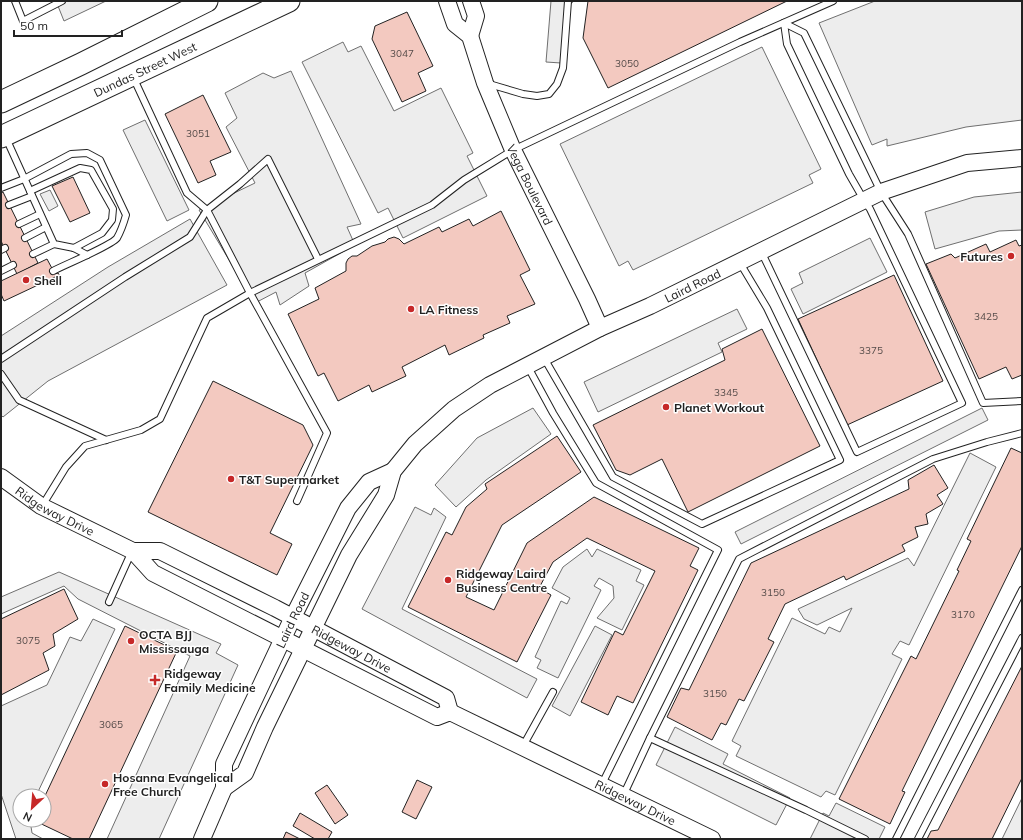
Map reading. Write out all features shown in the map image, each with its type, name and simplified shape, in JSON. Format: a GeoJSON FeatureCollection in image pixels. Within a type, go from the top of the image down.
{"type":"FeatureCollection","features":[{"type":"Feature","properties":{"kind":"main road"},"geometry":{"type":"LineString","coordinates":[[1,102],[207,1]]}},
{"type":"Feature","properties":{"kind":"main road","name":"Dundas Street West"},"geometry":{"type":"LineString","coordinates":[[3,136],[289,1]]}},
{"type":"Feature","properties":{"kind":"street"},"geometry":{"type":"LineString","coordinates":[[447,1],[455,24],[470,36],[476,16],[471,1]]}},
{"type":"Feature","properties":{"kind":"street","name":"Vega Boulevard"},"geometry":{"type":"LineString","coordinates":[[470,36],[485,83],[513,150],[600,328]]}},
{"type":"Feature","properties":{"kind":"street","name":"Laird Road"},"geometry":{"type":"LineString","coordinates":[[224,788],[245,773],[265,727],[349,555],[386,495],[393,471],[415,444],[454,409],[490,385],[600,328],[650,306],[881,192],[967,163],[1022,158]]}},
{"type":"Feature","properties":{"kind":"street","name":"Laird Road"},"geometry":{"type":"LineString","coordinates":[[202,839],[224,788],[224,764],[293,617],[348,508],[369,482],[393,471]]}},
{"type":"Feature","properties":{"kind":"street","name":"Ridgeway Drive"},"geometry":{"type":"LineString","coordinates":[[1,477],[41,506],[133,551],[152,572],[437,716],[450,712],[712,839]]}},
{"type":"Feature","properties":{"kind":"street","name":"Ridgeway Drive"},"geometry":{"type":"LineString","coordinates":[[133,551],[160,551],[293,617],[446,698],[450,712]]}},
{"type":"Feature","properties":{"kind":"lane"},"geometry":{"type":"LineString","coordinates":[[15,1],[23,21],[62,1]]}},
{"type":"Feature","properties":{"kind":"lane"},"geometry":{"type":"LineString","coordinates":[[485,83],[524,94],[537,96],[549,94],[557,84],[563,68],[568,1]]}},
{"type":"Feature","properties":{"kind":"lane"},"geometry":{"type":"LineString","coordinates":[[41,506],[66,467],[85,446],[141,430],[160,419],[207,318],[250,293],[432,205],[464,180],[513,150],[740,42],[833,1]]}},
{"type":"Feature","properties":{"kind":"lane"},"geometry":{"type":"LineString","coordinates":[[784,23],[804,33],[881,192],[908,234],[983,403],[1022,402]]}},
{"type":"Feature","properties":{"kind":"lane"},"geometry":{"type":"LineString","coordinates":[[761,251],[857,452],[962,403],[870,209],[849,174],[787,44],[784,23]]}},
{"type":"Feature","properties":{"kind":"lane"},"geometry":{"type":"LineString","coordinates":[[132,75],[187,194],[207,210],[250,293],[327,433],[297,501]]}},
{"type":"Feature","properties":{"kind":"lane"},"geometry":{"type":"LineString","coordinates":[[3,136],[54,244]]}},
{"type":"Feature","properties":{"kind":"lane"},"geometry":{"type":"LineString","coordinates":[[1,188],[24,179],[71,154],[87,153],[100,160],[126,215],[116,239],[53,271]]}},
{"type":"Feature","properties":{"kind":"lane"},"geometry":{"type":"LineString","coordinates":[[1,359],[125,277],[190,237],[207,210],[240,184],[268,159],[318,259]]}},
{"type":"Feature","properties":{"kind":"lane"},"geometry":{"type":"LineString","coordinates":[[9,205],[80,168],[91,170],[113,209],[112,220],[102,233],[74,248]]}},
{"type":"Feature","properties":{"kind":"lane"},"geometry":{"type":"LineString","coordinates":[[19,224],[40,214]]}},
{"type":"Feature","properties":{"kind":"lane"},"geometry":{"type":"LineString","coordinates":[[25,238],[46,227]]}},
{"type":"Feature","properties":{"kind":"lane"},"geometry":{"type":"LineString","coordinates":[[33,254],[54,244],[74,248],[87,255]]}},
{"type":"Feature","properties":{"kind":"lane"},"geometry":{"type":"LineString","coordinates":[[544,357],[613,477],[702,524],[840,460],[767,308],[739,261]]}},
{"type":"Feature","properties":{"kind":"lane"},"geometry":{"type":"LineString","coordinates":[[1,271],[13,265]]}},
{"type":"Feature","properties":{"kind":"lane"},"geometry":{"type":"LineString","coordinates":[[528,365],[553,413],[596,483],[718,550],[602,785]]}},
{"type":"Feature","properties":{"kind":"lane"},"geometry":{"type":"LineString","coordinates":[[1,374],[19,400],[106,440]]}},
{"type":"Feature","properties":{"kind":"lane"},"geometry":{"type":"LineString","coordinates":[[623,796],[650,738],[739,559],[933,459],[1022,433]]}},
{"type":"Feature","properties":{"kind":"lane"},"geometry":{"type":"LineString","coordinates":[[109,602],[133,551]]}},
{"type":"Feature","properties":{"kind":"lane"},"geometry":{"type":"LineString","coordinates":[[896,839],[1022,590]]}},
{"type":"Feature","properties":{"kind":"lane"},"geometry":{"type":"LineString","coordinates":[[918,839],[1022,638]]}},
{"type":"Feature","properties":{"kind":"lane"},"geometry":{"type":"LineString","coordinates":[[523,747],[553,692]]}},
{"type":"Feature","properties":{"kind":"lane"},"geometry":{"type":"LineString","coordinates":[[650,738],[865,839]]}},
{"type":"Feature","properties":{"kind":"shaded area"},"geometry":{"type":"Polygon","coordinates":[[[56,1],[106,1],[64,21],[56,1]]]}},
{"type":"Feature","properties":{"kind":"shaded area"},"geometry":{"type":"Polygon","coordinates":[[[551,1],[574,1],[566,8],[561,63],[546,62],[551,1]]]}},
{"type":"Feature","properties":{"kind":"shaded area"},"geometry":{"type":"Polygon","coordinates":[[[875,1],[1022,1],[1022,120],[966,127],[887,146],[887,139],[872,145],[819,23],[875,1]]]}},
{"type":"Feature","properties":{"kind":"shaded area"},"geometry":{"type":"Polygon","coordinates":[[[343,42],[348,52],[361,46],[394,111],[441,88],[473,153],[467,156],[487,196],[403,238],[388,208],[378,213],[302,62],[343,42]]]}},
{"type":"Feature","properties":{"kind":"shaded area"},"geometry":{"type":"Polygon","coordinates":[[[762,47],[821,169],[809,175],[813,183],[633,270],[628,261],[619,266],[560,144],[762,47]]]}},
{"type":"Feature","properties":{"kind":"shaded area"},"geometry":{"type":"Polygon","coordinates":[[[291,71],[361,224],[347,227],[355,245],[305,273],[309,286],[280,305],[276,292],[255,303],[199,210],[255,183],[226,127],[237,118],[225,93],[263,73],[274,78],[291,71]]]}},
{"type":"Feature","properties":{"kind":"shaded area"},"geometry":{"type":"Polygon","coordinates":[[[145,120],[189,210],[167,221],[123,130],[145,120]]]}},
{"type":"Feature","properties":{"kind":"shaded area"},"geometry":{"type":"Polygon","coordinates":[[[50,190],[58,206],[49,211],[40,194],[50,190]]]}},
{"type":"Feature","properties":{"kind":"shaded area"},"geometry":{"type":"Polygon","coordinates":[[[1022,192],[1022,230],[999,231],[935,249],[925,212],[974,197],[1022,192]]]}},
{"type":"Feature","properties":{"kind":"shaded area"},"geometry":{"type":"Polygon","coordinates":[[[190,219],[227,285],[48,381],[3,417],[1,415],[1,336],[108,267],[190,219]]]}},
{"type":"Feature","properties":{"kind":"shaded area"},"geometry":{"type":"Polygon","coordinates":[[[870,238],[887,272],[803,314],[791,289],[803,283],[799,273],[870,238]]]}},
{"type":"Feature","properties":{"kind":"shaded area"},"geometry":{"type":"Polygon","coordinates":[[[737,309],[747,329],[718,343],[722,352],[598,412],[584,382],[737,309]]]}},
{"type":"Feature","properties":{"kind":"shaded area"},"geometry":{"type":"Polygon","coordinates":[[[533,408],[551,434],[486,480],[456,507],[435,485],[477,438],[533,408]]]}},
{"type":"Feature","properties":{"kind":"shaded area"},"geometry":{"type":"Polygon","coordinates":[[[982,408],[988,420],[741,544],[735,532],[982,408]]]}},
{"type":"Feature","properties":{"kind":"shaded area"},"geometry":{"type":"Polygon","coordinates":[[[970,453],[996,467],[909,645],[900,641],[892,654],[902,659],[835,795],[826,791],[821,797],[736,756],[741,746],[732,741],[792,618],[825,634],[829,627],[840,632],[852,608],[817,625],[804,619],[798,609],[908,558],[914,566],[970,453]]]}},
{"type":"Feature","properties":{"kind":"shaded area"},"geometry":{"type":"Polygon","coordinates":[[[415,507],[431,515],[434,508],[446,517],[402,609],[537,679],[527,698],[362,609],[415,507]]]}},
{"type":"Feature","properties":{"kind":"shaded area"},"geometry":{"type":"Polygon","coordinates":[[[587,549],[592,557],[597,549],[641,570],[636,581],[644,585],[622,630],[597,618],[614,598],[613,586],[599,578],[594,586],[601,590],[558,678],[537,668],[541,660],[535,657],[561,601],[567,604],[570,598],[552,588],[563,567],[587,549]]]}},
{"type":"Feature","properties":{"kind":"shaded area"},"geometry":{"type":"Polygon","coordinates":[[[59,572],[221,644],[216,653],[238,665],[159,839],[107,839],[190,656],[78,599],[64,586],[1,614],[1,597],[59,572]]]}},
{"type":"Feature","properties":{"kind":"shaded area"},"geometry":{"type":"Polygon","coordinates":[[[93,619],[115,629],[40,788],[12,788],[12,827],[1,794],[1,706],[47,685],[70,637],[81,641],[93,619]]]}},
{"type":"Feature","properties":{"kind":"shaded area"},"geometry":{"type":"Polygon","coordinates":[[[595,626],[612,635],[570,716],[552,706],[595,626]]]}},
{"type":"Feature","properties":{"kind":"shaded area"},"geometry":{"type":"Polygon","coordinates":[[[675,727],[728,754],[723,764],[790,798],[776,825],[656,765],[675,727]]]}},
{"type":"Feature","properties":{"kind":"shaded area"},"geometry":{"type":"Polygon","coordinates":[[[1022,798],[1022,839],[1002,839],[1022,798]]]}},
{"type":"Feature","properties":{"kind":"shaded area"},"geometry":{"type":"Polygon","coordinates":[[[836,803],[885,827],[879,839],[810,839],[823,813],[829,816],[836,803]]]}},
{"type":"Feature","properties":{"kind":"shaded area"},"geometry":{"type":"Polygon","coordinates":[[[12,828],[31,828],[32,833],[43,839],[16,839],[12,828]]]}},
{"type":"Feature","properties":{"kind":"building"},"geometry":{"type":"Polygon","coordinates":[[[588,1],[787,1],[608,88],[583,38],[588,1]]]}},
{"type":"Feature","properties":{"kind":"building"},"geometry":{"type":"Polygon","coordinates":[[[407,12],[433,66],[418,73],[426,91],[402,102],[372,39],[375,26],[407,12]]]}},
{"type":"Feature","properties":{"kind":"building"},"geometry":{"type":"Polygon","coordinates":[[[203,95],[231,152],[210,161],[216,175],[198,183],[165,114],[203,95]]]}},
{"type":"Feature","properties":{"kind":"building"},"geometry":{"type":"Polygon","coordinates":[[[73,177],[90,213],[70,222],[52,186],[73,177]]]}},
{"type":"Feature","properties":{"kind":"building","name":"Shell"},"geometry":{"type":"Polygon","coordinates":[[[3,192],[38,263],[17,274],[1,241],[1,193],[3,192]]]}},
{"type":"Feature","properties":{"kind":"building","name":"LA Fitness"},"geometry":{"type":"Polygon","coordinates":[[[501,211],[530,270],[520,275],[535,304],[507,316],[510,323],[483,335],[484,338],[449,355],[445,345],[402,367],[406,376],[372,392],[369,385],[338,401],[324,373],[318,376],[288,314],[319,299],[315,288],[346,271],[346,263],[348,259],[352,256],[357,256],[372,246],[385,242],[394,237],[399,239],[404,244],[439,227],[442,232],[469,219],[473,226],[501,211]]]}},
{"type":"Feature","properties":{"kind":"building"},"geometry":{"type":"Polygon","coordinates":[[[1016,240],[1019,246],[1022,245],[1022,375],[1012,379],[1006,367],[979,379],[926,264],[951,254],[955,258],[986,244],[990,252],[1016,240]]]}},
{"type":"Feature","properties":{"kind":"building","name":"Shell"},"geometry":{"type":"Polygon","coordinates":[[[47,259],[55,274],[58,273],[60,276],[4,301],[1,294],[1,281],[47,259]]]}},
{"type":"Feature","properties":{"kind":"building"},"geometry":{"type":"Polygon","coordinates":[[[894,275],[943,381],[847,425],[798,319],[894,275]]]}},
{"type":"Feature","properties":{"kind":"building"},"geometry":{"type":"Polygon","coordinates":[[[762,329],[820,446],[688,512],[662,459],[630,475],[616,470],[593,425],[725,360],[722,349],[762,329]]]}},
{"type":"Feature","properties":{"kind":"building","name":"T&T Supermarket"},"geometry":{"type":"Polygon","coordinates":[[[213,381],[303,425],[313,445],[270,533],[292,544],[277,575],[148,512],[213,381]]]}},
{"type":"Feature","properties":{"kind":"building","name":"Ridgeway Laird Business Centre"},"geometry":{"type":"Polygon","coordinates":[[[557,436],[581,472],[502,525],[466,597],[494,610],[527,543],[594,497],[699,548],[690,566],[698,570],[633,703],[617,696],[608,715],[581,702],[615,631],[623,635],[655,571],[587,538],[553,562],[539,588],[551,595],[517,662],[408,607],[446,532],[452,535],[466,507],[487,489],[485,484],[557,436]]]}},
{"type":"Feature","properties":{"kind":"building"},"geometry":{"type":"Polygon","coordinates":[[[1011,448],[1022,453],[1022,546],[902,791],[905,792],[890,824],[839,799],[911,656],[916,659],[959,571],[957,570],[971,541],[967,539],[1011,448]]]}},
{"type":"Feature","properties":{"kind":"building"},"geometry":{"type":"Polygon","coordinates":[[[934,465],[948,488],[937,495],[943,504],[926,514],[928,524],[915,527],[918,537],[902,545],[905,551],[846,580],[844,576],[785,604],[768,639],[774,642],[744,701],[739,699],[726,725],[721,723],[712,740],[667,717],[681,688],[689,690],[751,563],[909,489],[908,480],[934,465]]]}},
{"type":"Feature","properties":{"kind":"building"},"geometry":{"type":"Polygon","coordinates":[[[64,589],[78,619],[53,634],[55,646],[43,653],[49,670],[1,695],[1,619],[64,589]]]}},
{"type":"Feature","properties":{"kind":"building"},"geometry":{"type":"Polygon","coordinates":[[[125,626],[177,651],[89,839],[73,839],[50,828],[52,828],[52,788],[49,788],[125,626]]]}},
{"type":"Feature","properties":{"kind":"building"},"geometry":{"type":"Polygon","coordinates":[[[1022,666],[1022,778],[992,839],[927,839],[931,831],[938,830],[1022,666]]]}},
{"type":"Feature","properties":{"kind":"building"},"geometry":{"type":"Polygon","coordinates":[[[417,780],[432,787],[416,819],[402,812],[417,780]]]}},
{"type":"Feature","properties":{"kind":"building"},"geometry":{"type":"Polygon","coordinates":[[[327,785],[348,815],[335,824],[315,793],[327,785]]]}},
{"type":"Feature","properties":{"kind":"building"},"geometry":{"type":"Polygon","coordinates":[[[300,813],[332,832],[328,839],[315,839],[293,826],[300,813]]]}},
{"type":"Feature","properties":{"kind":"building"},"geometry":{"type":"Polygon","coordinates":[[[286,832],[300,839],[283,839],[286,832]]]}},
{"type":"Feature","properties":{"kind":"place","name":"Futures"},"geometry":{"type":"Point","coordinates":[1011,256]}},
{"type":"Feature","properties":{"kind":"place","name":"Shell"},"geometry":{"type":"Point","coordinates":[26,280]}},
{"type":"Feature","properties":{"kind":"place","name":"LA Fitness"},"geometry":{"type":"Point","coordinates":[411,309]}},
{"type":"Feature","properties":{"kind":"place","name":"Planet Workout"},"geometry":{"type":"Point","coordinates":[666,407]}},
{"type":"Feature","properties":{"kind":"place","name":"T&T Supermarket"},"geometry":{"type":"Point","coordinates":[231,479]}},
{"type":"Feature","properties":{"kind":"place","name":"Ridgeway Laird Business Centre"},"geometry":{"type":"Point","coordinates":[448,580]}},
{"type":"Feature","properties":{"kind":"place","name":"OCTA BJJ Mississauga"},"geometry":{"type":"Point","coordinates":[131,641]}},
{"type":"Feature","properties":{"kind":"place","name":"Ridgeway Family Medicine"},"geometry":{"type":"Point","coordinates":[155,680]}},
{"type":"Feature","properties":{"kind":"place","name":"Hosanna Evangelical Free Church"},"geometry":{"type":"Point","coordinates":[105,784]}}]}
